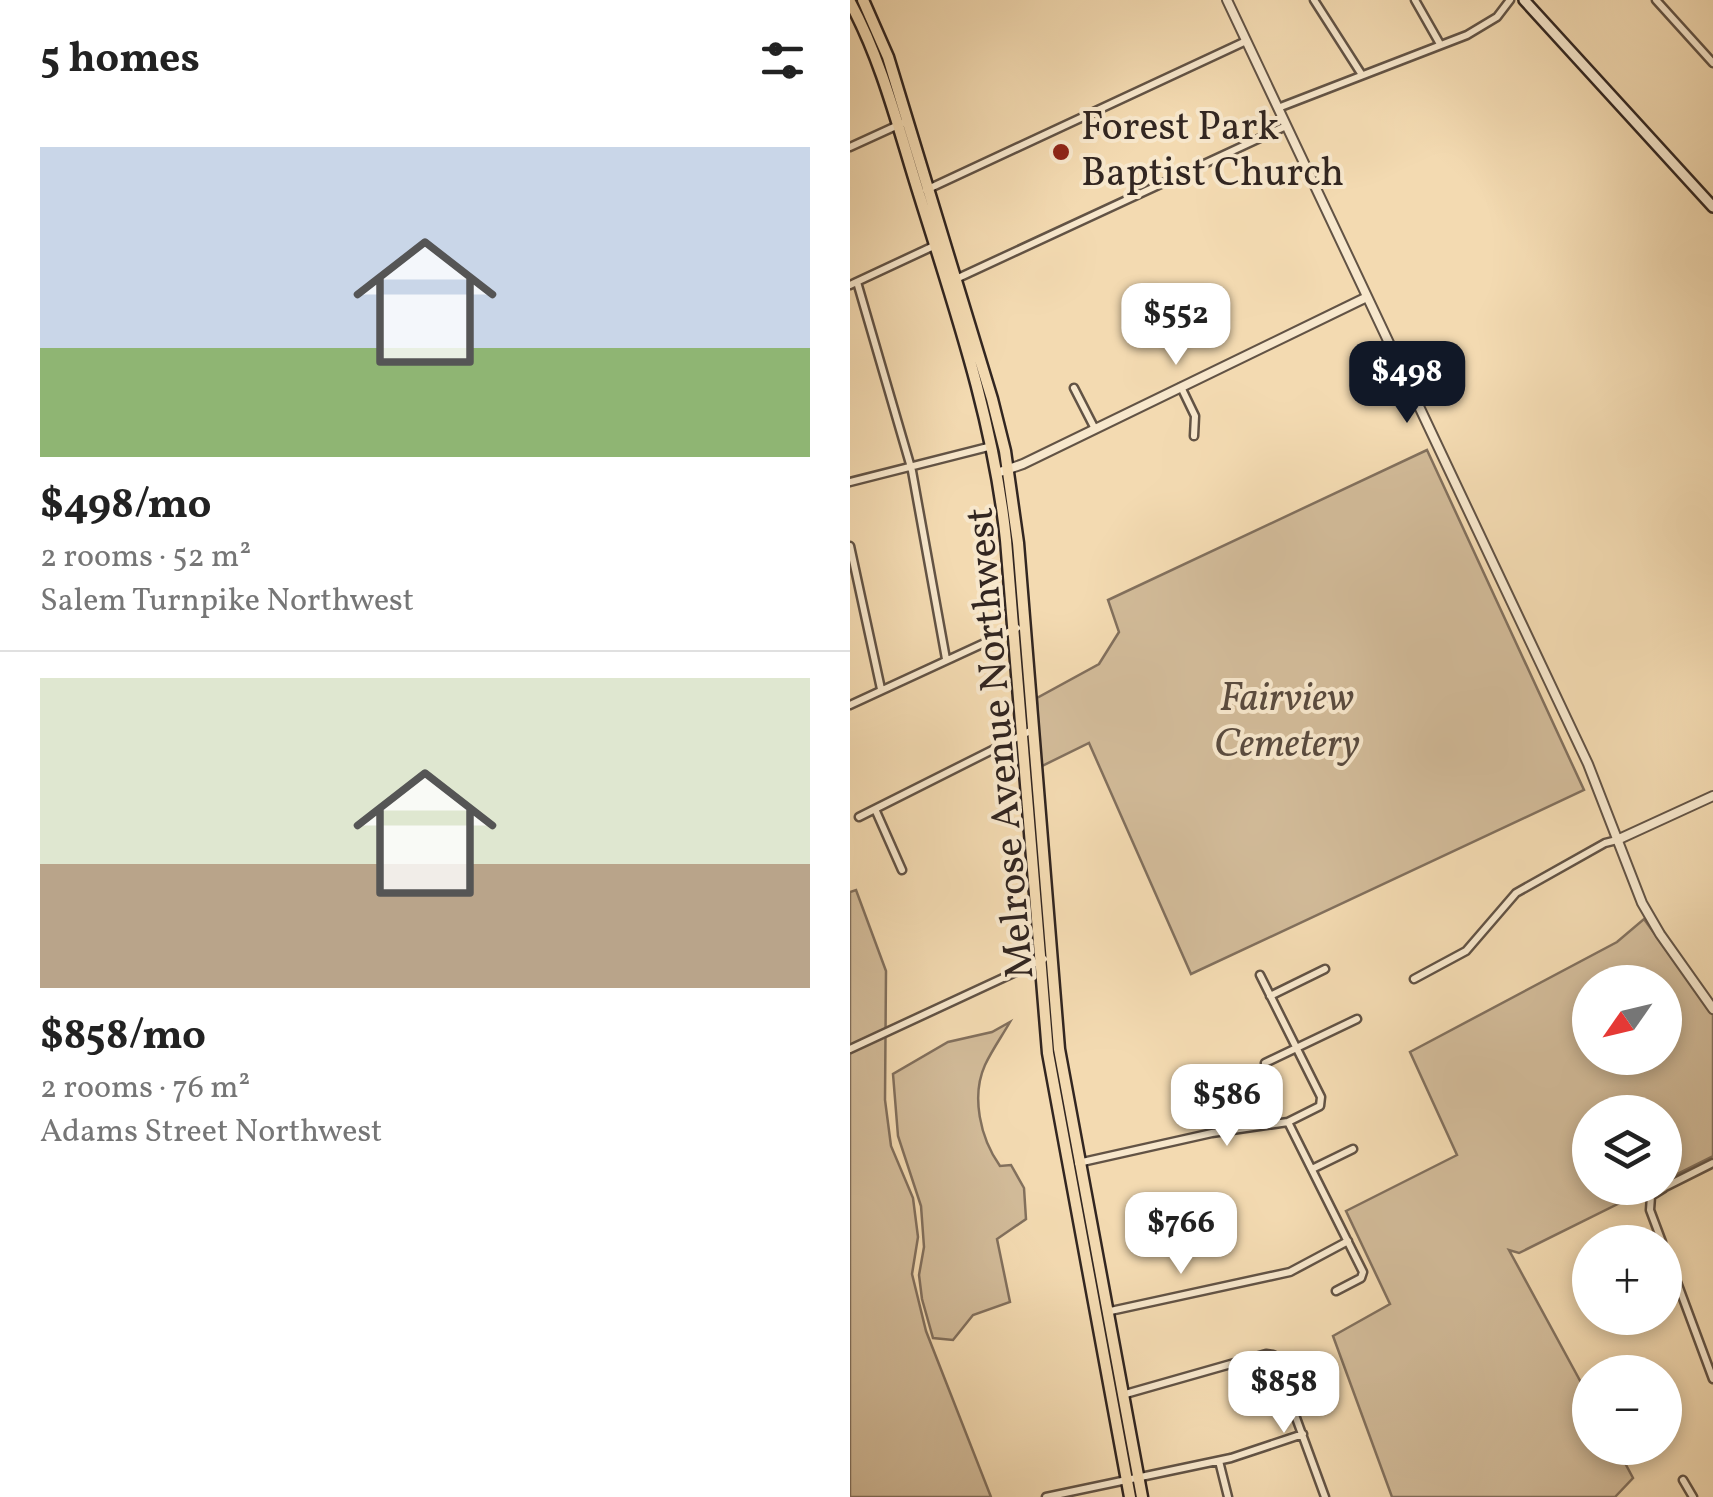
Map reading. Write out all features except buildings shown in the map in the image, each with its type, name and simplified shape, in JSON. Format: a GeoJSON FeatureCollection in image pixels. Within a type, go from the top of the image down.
{"type":"FeatureCollection","features":[{"type":"Feature","properties":{"kind":"main road"},"geometry":{"type":"LineString","coordinates":[[1524,0],[1713,206]]}},
{"type":"Feature","properties":{"kind":"main road","name":"Melrose Avenue Northwest"},"geometry":{"type":"LineString","coordinates":[[854,2],[881,38],[902,123],[950,280],[992,399],[1018,543],[1021,737],[1044,959],[1073,1164],[1132,1478],[1142,1497]]}},
{"type":"Feature","properties":{"kind":"main road","name":"Melrose Avenue Northwest"},"geometry":{"type":"LineString","coordinates":[[950,280],[992,446],[1002,471]]}},
{"type":"Feature","properties":{"kind":"main road","name":"Melrose Avenue Northwest"},"geometry":{"type":"LineString","coordinates":[[1018,627],[1032,730],[1044,959]]}},
{"type":"Feature","properties":{"kind":"main road","name":"Melrose Avenue Northwest"},"geometry":{"type":"LineString","coordinates":[[1130,1497],[1132,1478]]}},
{"type":"Feature","properties":{"kind":"street"},"geometry":{"type":"LineString","coordinates":[[1227,0],[1588,764],[1648,916],[1713,1009]]}},
{"type":"Feature","properties":{"kind":"street"},"geometry":{"type":"LineString","coordinates":[[1314,0],[1362,75]]}},
{"type":"Feature","properties":{"kind":"street"},"geometry":{"type":"LineString","coordinates":[[1415,0],[1440,44]]}},
{"type":"Feature","properties":{"kind":"street"},"geometry":{"type":"LineString","coordinates":[[1278,108],[1490,22],[1510,0]]}},
{"type":"Feature","properties":{"kind":"street"},"geometry":{"type":"LineString","coordinates":[[1656,0],[1713,62]]}},
{"type":"Feature","properties":{"kind":"street"},"geometry":{"type":"LineString","coordinates":[[923,191],[1246,40]]}},
{"type":"Feature","properties":{"kind":"street"},"geometry":{"type":"LineString","coordinates":[[850,148],[902,123]]}},
{"type":"Feature","properties":{"kind":"street"},"geometry":{"type":"LineString","coordinates":[[950,280],[1286,126]]}},
{"type":"Feature","properties":{"kind":"street"},"geometry":{"type":"LineString","coordinates":[[939,244],[853,284],[911,467],[946,658]]}},
{"type":"Feature","properties":{"kind":"street"},"geometry":{"type":"LineString","coordinates":[[1002,471],[1367,297]]}},
{"type":"Feature","properties":{"kind":"street"},"geometry":{"type":"LineString","coordinates":[[1181,387],[1195,416],[1194,436]]}},
{"type":"Feature","properties":{"kind":"street"},"geometry":{"type":"LineString","coordinates":[[1074,388],[1095,429]]}},
{"type":"Feature","properties":{"kind":"street"},"geometry":{"type":"LineString","coordinates":[[850,482],[992,446]]}},
{"type":"Feature","properties":{"kind":"street"},"geometry":{"type":"LineString","coordinates":[[850,546],[882,689]]}},
{"type":"Feature","properties":{"kind":"street"},"geometry":{"type":"LineString","coordinates":[[850,705],[1018,627]]}},
{"type":"Feature","properties":{"kind":"street"},"geometry":{"type":"LineString","coordinates":[[859,816],[1032,730]]}},
{"type":"Feature","properties":{"kind":"street"},"geometry":{"type":"LineString","coordinates":[[1414,979],[1464,952],[1516,894],[1605,843],[1713,796]]}},
{"type":"Feature","properties":{"kind":"street"},"geometry":{"type":"LineString","coordinates":[[875,809],[902,870]]}},
{"type":"Feature","properties":{"kind":"street"},"geometry":{"type":"LineString","coordinates":[[850,1049],[1044,959]]}},
{"type":"Feature","properties":{"kind":"street"},"geometry":{"type":"LineString","coordinates":[[1270,996],[1325,969]]}},
{"type":"Feature","properties":{"kind":"street"},"geometry":{"type":"LineString","coordinates":[[1073,1164],[1212,1133],[1288,1122],[1320,1106],[1314,1083],[1260,975]]}},
{"type":"Feature","properties":{"kind":"street"},"geometry":{"type":"LineString","coordinates":[[1265,1063],[1357,1019]]}},
{"type":"Feature","properties":{"kind":"street"},"geometry":{"type":"LineString","coordinates":[[1288,1122],[1363,1275],[1336,1290]]}},
{"type":"Feature","properties":{"kind":"street"},"geometry":{"type":"LineString","coordinates":[[1312,1169],[1353,1148]]}},
{"type":"Feature","properties":{"kind":"street"},"geometry":{"type":"LineString","coordinates":[[1682,1178],[1713,1163]]}},
{"type":"Feature","properties":{"kind":"street"},"geometry":{"type":"LineString","coordinates":[[1101,1313],[1290,1272],[1348,1241]]}},
{"type":"Feature","properties":{"kind":"street"},"geometry":{"type":"LineString","coordinates":[[1682,1296],[1713,1379]]}},
{"type":"Feature","properties":{"kind":"street"},"geometry":{"type":"LineString","coordinates":[[1116,1395],[1272,1354],[1325,1497]]}},
{"type":"Feature","properties":{"kind":"street"},"geometry":{"type":"LineString","coordinates":[[1048,1497],[1219,1461],[1303,1434]]}},
{"type":"Feature","properties":{"kind":"street"},"geometry":{"type":"LineString","coordinates":[[1219,1461],[1228,1497]]}},
{"type":"Feature","properties":{"kind":"street"},"geometry":{"type":"LineString","coordinates":[[1683,1480],[1693,1497]]}},
{"type":"Feature","properties":{"kind":"green space","name":"Fairview Cemetery"},"geometry":{"type":"Polygon","coordinates":[[[1427,450],[1584,790],[1191,974],[1089,743],[1040,767],[1037,698],[1099,664],[1119,632],[1108,600],[1427,450]]]}},
{"type":"Feature","properties":{"kind":"green space"},"geometry":{"type":"Polygon","coordinates":[[[856,890],[886,971],[885,1100],[891,1146],[913,1198],[918,1237],[912,1274],[926,1331],[991,1497],[850,1497],[850,892],[856,890]]]}},
{"type":"Feature","properties":{"kind":"green space"},"geometry":{"type":"Polygon","coordinates":[[[1644,919],[1677,965],[1574,965],[1617,942],[1644,919]]]}},
{"type":"Feature","properties":{"kind":"green space"},"geometry":{"type":"Polygon","coordinates":[[[1572,966],[1572,1075],[1682,1075],[1682,972],[1713,1015],[1713,1156],[1682,1172],[1682,1095],[1572,1095],[1572,1205],[1616,1205],[1519,1253],[1509,1250],[1572,1366],[1572,1465],[1626,1465],[1633,1478],[1615,1497],[1392,1497],[1333,1336],[1390,1304],[1346,1211],[1457,1155],[1410,1052],[1572,966]]]}},
{"type":"Feature","properties":{"kind":"green space"},"geometry":{"type":"Polygon","coordinates":[[[1010,1022],[985,1065],[978,1103],[993,1155],[1000,1166],[1011,1165],[1024,1188],[1026,1219],[997,1239],[1010,1302],[973,1315],[953,1340],[933,1338],[919,1275],[924,1247],[921,1206],[898,1136],[893,1074],[948,1042],[992,1032],[1010,1022]]]}},
{"type":"Feature","properties":{"kind":"place","name":"Forest Park Baptist Church"},"geometry":{"type":"Point","coordinates":[1061,152]}}]}
